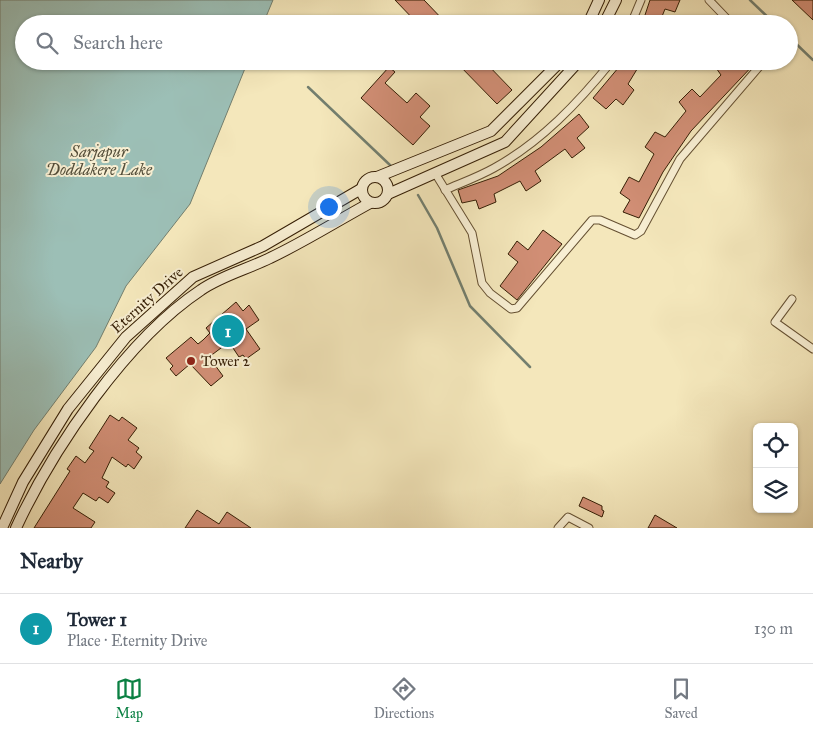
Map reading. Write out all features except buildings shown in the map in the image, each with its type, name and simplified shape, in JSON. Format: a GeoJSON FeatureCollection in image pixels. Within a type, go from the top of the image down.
{"type":"FeatureCollection","features":[{"type":"Feature","properties":{"kind":"street"},"geometry":{"type":"LineString","coordinates":[[592,15],[599,0]]}},
{"type":"Feature","properties":{"kind":"street"},"geometry":{"type":"LineString","coordinates":[[608,15],[616,0]]}},
{"type":"Feature","properties":{"kind":"street"},"geometry":{"type":"LineString","coordinates":[[634,15],[641,0]]}},
{"type":"Feature","properties":{"kind":"street"},"geometry":{"type":"LineString","coordinates":[[709,0],[723,15]]}},
{"type":"Feature","properties":{"kind":"street","name":"Eternity Drive"},"geometry":{"type":"LineString","coordinates":[[2,528],[23,482],[68,409],[126,336],[193,277],[263,246],[361,189],[368,178],[376,177],[491,131],[552,70]]}},
{"type":"Feature","properties":{"kind":"street","name":"Eternity Drive"},"geometry":{"type":"LineString","coordinates":[[16,528],[32,494],[77,421],[135,348],[182,305],[202,289],[271,258],[370,203],[383,201],[388,194],[505,142],[571,70]]}},
{"type":"Feature","properties":{"kind":"street"},"geometry":{"type":"LineString","coordinates":[[445,190],[493,169],[538,140],[589,90],[605,70]]}},
{"type":"Feature","properties":{"kind":"street"},"geometry":{"type":"LineString","coordinates":[[434,173],[472,233],[482,283],[490,293],[511,309],[518,308],[592,220],[600,220],[635,236],[641,231],[680,159],[756,70]]}},
{"type":"Feature","properties":{"kind":"street"},"geometry":{"type":"LineString","coordinates":[[522,100],[531,113]]}},
{"type":"Feature","properties":{"kind":"street"},"geometry":{"type":"LineString","coordinates":[[376,177],[384,181],[388,194]]}},
{"type":"Feature","properties":{"kind":"street"},"geometry":{"type":"LineString","coordinates":[[361,189],[363,198],[370,203]]}},
{"type":"Feature","properties":{"kind":"street"},"geometry":{"type":"LineString","coordinates":[[792,299],[775,322],[813,349]]}},
{"type":"Feature","properties":{"kind":"street"},"geometry":{"type":"LineString","coordinates":[[558,528],[568,518],[589,528]]}},
{"type":"Feature","properties":{"kind":"water","name":"Sarjapur Doddakere Lake"},"geometry":{"type":"Polygon","coordinates":[[[0,0],[273,0],[267,15],[15,15],[15,70],[244,70],[190,204],[126,286],[96,347],[34,430],[0,484],[0,0]]]}},
{"type":"Feature","properties":{"kind":"waterway"},"geometry":{"type":"LineString","coordinates":[[750,0],[766,15]]}},
{"type":"Feature","properties":{"kind":"waterway"},"geometry":{"type":"LineString","coordinates":[[798,46],[813,60]]}},
{"type":"Feature","properties":{"kind":"waterway"},"geometry":{"type":"LineString","coordinates":[[308,87],[391,166]]}},
{"type":"Feature","properties":{"kind":"waterway"},"geometry":{"type":"LineString","coordinates":[[418,195],[437,228],[470,306],[530,367]]}},
{"type":"Feature","properties":{"kind":"place","name":"Tower 1"},"geometry":{"type":"Point","coordinates":[228,331]}},
{"type":"Feature","properties":{"kind":"place","name":"Tower 2"},"geometry":{"type":"Point","coordinates":[191,361]}}]}
